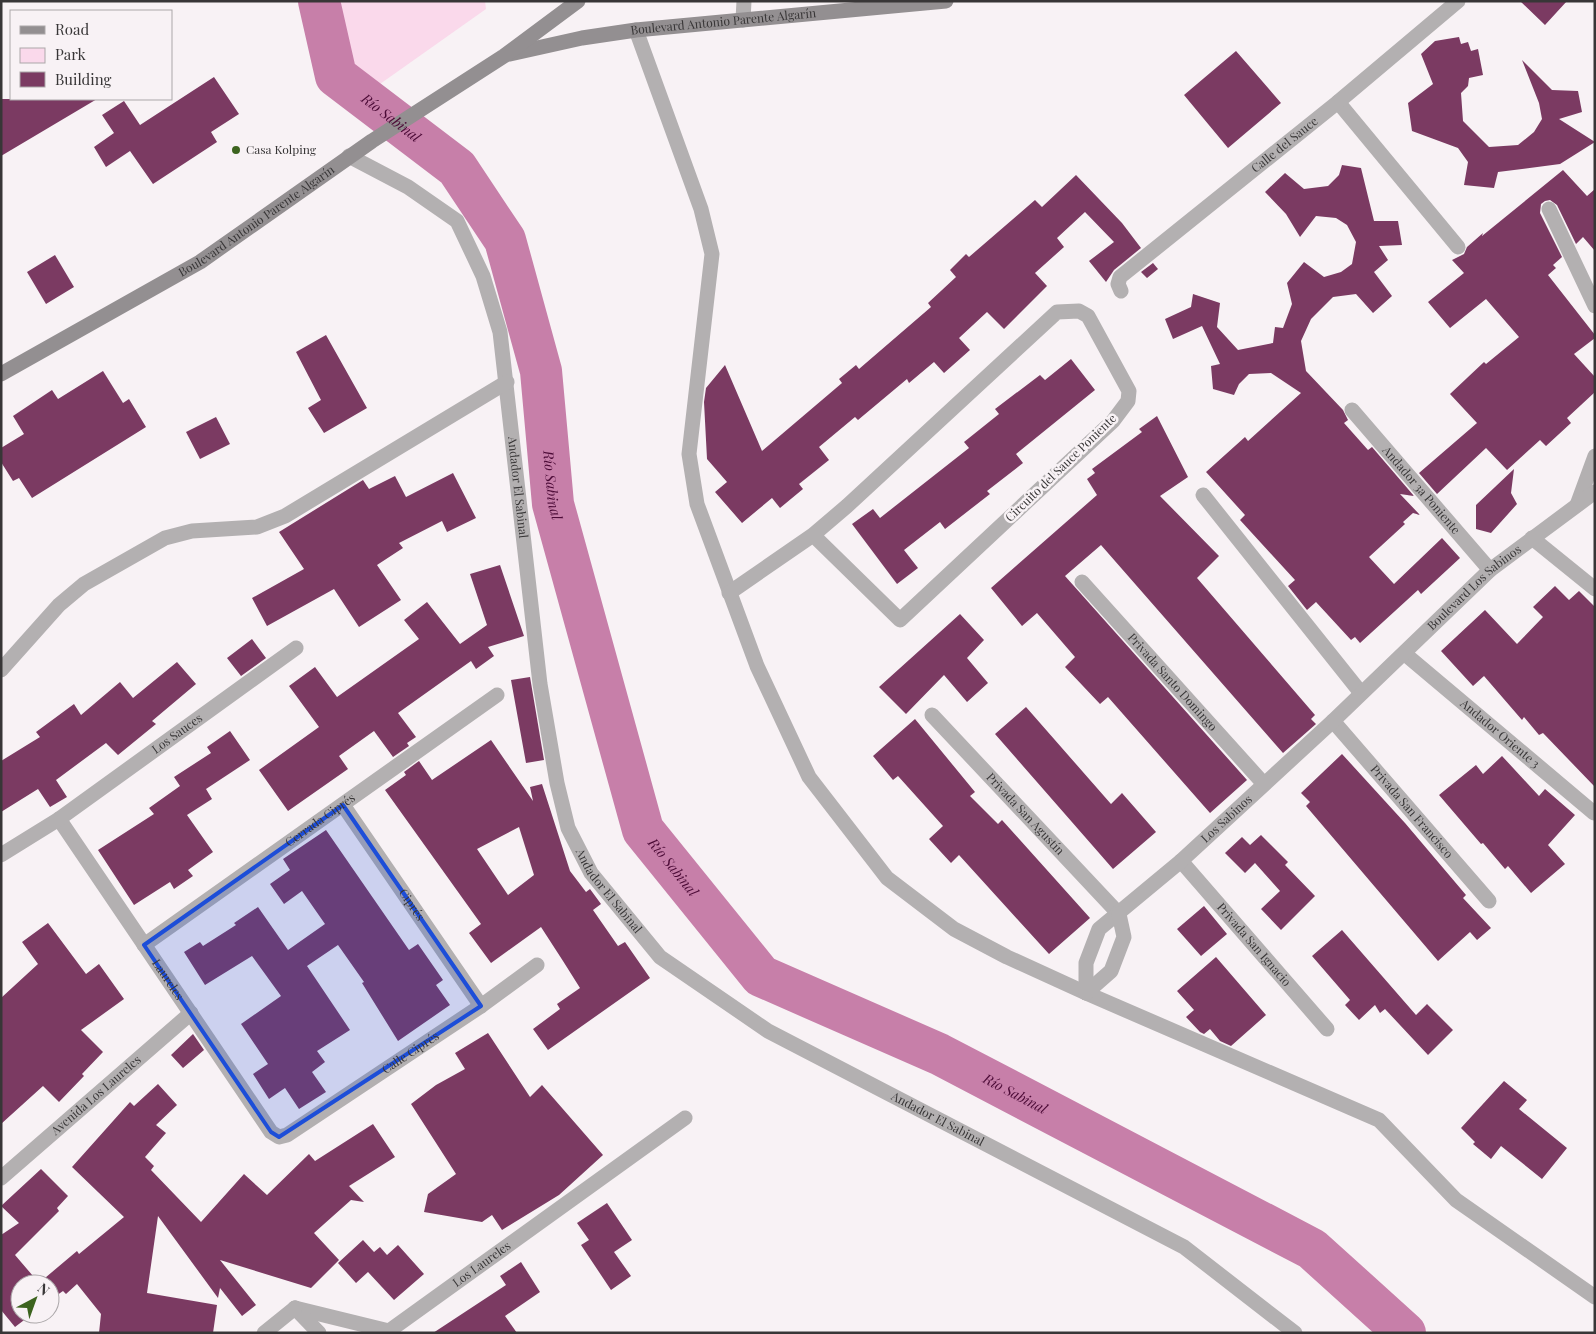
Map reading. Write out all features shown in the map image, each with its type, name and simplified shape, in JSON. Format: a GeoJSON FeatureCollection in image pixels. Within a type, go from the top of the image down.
{"type":"FeatureCollection","features":[{"type":"Feature","properties":{"kind":"main road","name":"Boulevard Antonio Parente Algarín"},"geometry":{"type":"LineString","coordinates":[[1,374],[200,262],[372,140],[499,59],[578,1]]}},
{"type":"Feature","properties":{"kind":"main road","name":"Boulevard Antonio Parente Algarín"},"geometry":{"type":"LineString","coordinates":[[499,59],[582,38],[636,30],[897,4],[946,1]]}},
{"type":"Feature","properties":{"kind":"street"},"geometry":{"type":"LineString","coordinates":[[743,20],[744,1]]}},
{"type":"Feature","properties":{"kind":"street","name":"Calle del Sauce"},"geometry":{"type":"LineString","coordinates":[[1121,290],[1118,284],[1120,277],[1338,102],[1458,1]]}},
{"type":"Feature","properties":{"kind":"street"},"geometry":{"type":"LineString","coordinates":[[636,30],[701,209],[712,254],[689,454],[697,504],[757,666],[809,777],[886,878],[954,929],[1008,957],[1086,993],[1378,1120],[1456,1200],[1595,1297]]}},
{"type":"Feature","properties":{"kind":"street"},"geometry":{"type":"LineString","coordinates":[[1338,102],[1458,247]]}},
{"type":"Feature","properties":{"kind":"street","name":"Andador El Sabinal"},"geometry":{"type":"LineString","coordinates":[[349,156],[408,187],[457,221],[483,276],[500,332],[540,684],[557,783],[568,828],[591,873],[603,888],[660,957],[768,1031],[1184,1247],[1295,1333]]}},
{"type":"Feature","properties":{"kind":"street"},"geometry":{"type":"LineString","coordinates":[[1549,209],[1595,306]]}},
{"type":"Feature","properties":{"kind":"street","name":"Circuito del Sauce Poniente"},"geometry":{"type":"LineString","coordinates":[[729,593],[813,535],[1057,312],[1079,311],[1088,316],[1130,391],[1128,401],[1113,421],[900,620],[813,535]]}},
{"type":"Feature","properties":{"kind":"street"},"geometry":{"type":"LineString","coordinates":[[1,670],[59,605],[84,584],[165,538],[192,531],[257,527],[285,516],[507,382]]}},
{"type":"Feature","properties":{"kind":"street","name":"Andador 3a Poniente"},"geometry":{"type":"LineString","coordinates":[[1352,410],[1490,570]]}},
{"type":"Feature","properties":{"kind":"street"},"geometry":{"type":"LineString","coordinates":[[1577,505],[1595,456]]}},
{"type":"Feature","properties":{"kind":"street","name":"Boulevard Los Sabinos"},"geometry":{"type":"LineString","coordinates":[[1333,721],[1405,654],[1490,570],[1595,492]]}},
{"type":"Feature","properties":{"kind":"street"},"geometry":{"type":"LineString","coordinates":[[1203,495],[1361,693]]}},
{"type":"Feature","properties":{"kind":"street"},"geometry":{"type":"LineString","coordinates":[[1532,538],[1595,589]]}},
{"type":"Feature","properties":{"kind":"street","name":"Privada Santo Domingo"},"geometry":{"type":"LineString","coordinates":[[1082,582],[1263,783]]}},
{"type":"Feature","properties":{"kind":"street","name":"Los Sauces"},"geometry":{"type":"LineString","coordinates":[[1,855],[58,819],[296,648]]}},
{"type":"Feature","properties":{"kind":"street","name":"Andador Oriente 3"},"geometry":{"type":"LineString","coordinates":[[1405,654],[1594,813]]}},
{"type":"Feature","properties":{"kind":"street","name":"Cerrada Ciprés"},"geometry":{"type":"LineString","coordinates":[[144,945],[497,695]]}},
{"type":"Feature","properties":{"kind":"street","name":"Privada San Agustín"},"geometry":{"type":"LineString","coordinates":[[932,715],[1119,914]]}},
{"type":"Feature","properties":{"kind":"street","name":"Los Sabinos"},"geometry":{"type":"LineString","coordinates":[[1086,993],[1086,963],[1100,929],[1181,860],[1333,721]]}},
{"type":"Feature","properties":{"kind":"street","name":"Privada San Francisco"},"geometry":{"type":"LineString","coordinates":[[1333,721],[1489,902]]}},
{"type":"Feature","properties":{"kind":"street","name":"Ciprés"},"geometry":{"type":"LineString","coordinates":[[342,805],[481,1006]]}},
{"type":"Feature","properties":{"kind":"street","name":"Laureles"},"geometry":{"type":"LineString","coordinates":[[58,819],[271,1132],[279,1137]]}},
{"type":"Feature","properties":{"kind":"street","name":"Privada San Ignacio"},"geometry":{"type":"LineString","coordinates":[[1181,860],[1327,1029]]}},
{"type":"Feature","properties":{"kind":"street"},"geometry":{"type":"LineString","coordinates":[[1086,993],[1111,972],[1124,937],[1119,914]]}},
{"type":"Feature","properties":{"kind":"street","name":"Calle Ciprés"},"geometry":{"type":"LineString","coordinates":[[279,1137],[287,1135],[481,1006],[537,965]]}},
{"type":"Feature","properties":{"kind":"street","name":"Avenida Los Laureles"},"geometry":{"type":"LineString","coordinates":[[1,1178],[191,1013]]}},
{"type":"Feature","properties":{"kind":"street","name":"Los Laureles"},"geometry":{"type":"LineString","coordinates":[[295,1308],[390,1332],[685,1118]]}},
{"type":"Feature","properties":{"kind":"street"},"geometry":{"type":"LineString","coordinates":[[264,1333],[295,1308],[320,1333]]}},
{"type":"Feature","properties":{"kind":"highlighted area"},"geometry":{"type":"Polygon","coordinates":[[[343,805],[481,1006],[279,1137],[271,1132],[144,945],[343,805]]]}},
{"type":"Feature","properties":{"kind":"green space"},"geometry":{"type":"Polygon","coordinates":[[[319,1],[485,1],[486,9],[363,96],[336,76],[319,1]]]}},
{"type":"Feature","properties":{"kind":"building"},"geometry":{"type":"Polygon","coordinates":[[[1520,1],[1567,1],[1545,25],[1520,1]]]}},
{"type":"Feature","properties":{"kind":"building"},"geometry":{"type":"Polygon","coordinates":[[[1459,37],[1461,44],[1468,42],[1471,51],[1478,49],[1483,75],[1469,78],[1468,86],[1461,93],[1463,121],[1489,147],[1518,145],[1534,132],[1542,119],[1539,103],[1522,60],[1552,90],[1578,91],[1582,112],[1559,119],[1595,142],[1560,164],[1498,172],[1494,188],[1464,185],[1468,162],[1458,148],[1412,131],[1408,103],[1433,84],[1421,54],[1435,41],[1459,37]]]}},
{"type":"Feature","properties":{"kind":"building"},"geometry":{"type":"Polygon","coordinates":[[[1236,51],[1281,103],[1228,148],[1184,95],[1236,51]]]}},
{"type":"Feature","properties":{"kind":"building"},"geometry":{"type":"Polygon","coordinates":[[[214,77],[239,114],[211,132],[217,142],[153,184],[130,151],[106,167],[94,147],[114,133],[102,115],[124,101],[140,125],[214,77]]]}},
{"type":"Feature","properties":{"kind":"building"},"geometry":{"type":"Polygon","coordinates":[[[1,99],[95,100],[1,156],[1,99]]]}},
{"type":"Feature","properties":{"kind":"building"},"geometry":{"type":"Polygon","coordinates":[[[1342,165],[1361,168],[1374,221],[1398,221],[1402,245],[1379,246],[1388,260],[1374,272],[1392,296],[1373,313],[1356,294],[1333,297],[1311,319],[1301,341],[1306,371],[1343,410],[1348,420],[1344,423],[1368,450],[1372,447],[1414,496],[1400,494],[1420,515],[1413,513],[1403,522],[1405,524],[1369,557],[1394,584],[1442,538],[1460,558],[1421,594],[1418,590],[1360,643],[1355,637],[1351,640],[1316,602],[1307,610],[1288,586],[1295,580],[1240,520],[1245,515],[1206,472],[1245,437],[1248,441],[1301,393],[1271,373],[1249,374],[1239,384],[1234,395],[1213,389],[1211,366],[1220,364],[1202,326],[1173,339],[1165,319],[1191,307],[1193,294],[1220,303],[1217,327],[1238,350],[1273,343],[1275,327],[1283,328],[1292,304],[1287,283],[1304,262],[1324,277],[1341,272],[1352,264],[1356,242],[1347,225],[1336,218],[1316,216],[1300,237],[1286,214],[1265,192],[1285,173],[1304,189],[1328,186],[1339,175],[1342,165]]]}},
{"type":"Feature","properties":{"kind":"building"},"geometry":{"type":"Polygon","coordinates":[[[1563,170],[1587,196],[1595,189],[1595,251],[1583,237],[1576,244],[1557,205],[1550,200],[1545,201],[1541,204],[1540,213],[1562,257],[1553,265],[1556,268],[1548,275],[1595,335],[1595,338],[1574,354],[1595,377],[1595,392],[1567,418],[1571,423],[1546,446],[1540,440],[1507,470],[1486,448],[1437,494],[1419,473],[1477,423],[1450,394],[1484,362],[1486,364],[1519,337],[1486,299],[1450,328],[1428,302],[1464,273],[1452,260],[1464,254],[1467,247],[1483,233],[1482,236],[1563,170]]]}},
{"type":"Feature","properties":{"kind":"building"},"geometry":{"type":"Polygon","coordinates":[[[1076,175],[1122,223],[1141,248],[1114,270],[1106,282],[1089,261],[1114,242],[1085,212],[1057,238],[1064,247],[1035,273],[1047,286],[1004,329],[987,312],[959,338],[970,350],[944,373],[934,362],[909,383],[907,379],[858,420],[855,417],[819,447],[829,460],[799,484],[803,489],[780,508],[772,498],[742,523],[715,492],[727,482],[707,459],[704,402],[706,388],[725,365],[762,451],[842,383],[839,379],[856,365],[859,369],[931,307],[928,303],[956,277],[950,270],[966,254],[969,257],[1035,200],[1042,207],[1076,175]]]}},
{"type":"Feature","properties":{"kind":"building"},"geometry":{"type":"Polygon","coordinates":[[[55,255],[74,287],[46,304],[27,272],[55,255]]]}},
{"type":"Feature","properties":{"kind":"building"},"geometry":{"type":"Polygon","coordinates":[[[1153,263],[1158,269],[1147,278],[1141,272],[1153,263]]]}},
{"type":"Feature","properties":{"kind":"building"},"geometry":{"type":"Polygon","coordinates":[[[326,335],[367,408],[324,433],[308,408],[321,400],[296,352],[326,335]]]}},
{"type":"Feature","properties":{"kind":"building"},"geometry":{"type":"Polygon","coordinates":[[[1071,359],[1095,390],[1016,454],[1023,463],[987,491],[990,494],[945,529],[940,522],[904,550],[918,568],[897,584],[852,524],[873,509],[880,518],[969,448],[964,442],[999,414],[995,409],[1040,375],[1045,380],[1071,359]]]}},
{"type":"Feature","properties":{"kind":"building"},"geometry":{"type":"Polygon","coordinates":[[[103,371],[123,403],[129,399],[146,427],[32,498],[19,478],[13,481],[1,462],[1,448],[24,434],[13,416],[52,390],[58,399],[103,371]]]}},
{"type":"Feature","properties":{"kind":"building"},"geometry":{"type":"Polygon","coordinates":[[[1157,416],[1188,477],[1160,496],[1219,556],[1197,578],[1315,715],[1311,719],[1316,724],[1283,753],[1101,545],[1065,576],[1247,780],[1210,813],[1108,697],[1100,704],[1065,667],[1075,657],[1037,613],[1022,626],[991,588],[1097,495],[1087,479],[1095,473],[1092,469],[1142,432],[1139,429],[1157,416]]]}},
{"type":"Feature","properties":{"kind":"building"},"geometry":{"type":"Polygon","coordinates":[[[216,417],[230,444],[200,459],[186,432],[216,417]]]}},
{"type":"Feature","properties":{"kind":"building"},"geometry":{"type":"Polygon","coordinates":[[[1514,469],[1511,493],[1517,504],[1491,533],[1476,529],[1476,505],[1514,469]]]}},
{"type":"Feature","properties":{"kind":"building"},"geometry":{"type":"Polygon","coordinates":[[[453,473],[476,518],[447,532],[442,521],[399,543],[403,548],[377,565],[401,600],[359,627],[334,589],[267,626],[252,598],[304,569],[279,532],[363,480],[369,489],[395,476],[406,497],[453,473]]]}},
{"type":"Feature","properties":{"kind":"building"},"geometry":{"type":"Polygon","coordinates":[[[500,565],[524,636],[488,647],[494,656],[476,669],[471,661],[398,713],[416,737],[407,743],[409,746],[393,757],[374,731],[339,756],[348,769],[288,811],[259,770],[319,727],[289,686],[315,667],[337,697],[419,639],[404,620],[427,602],[460,644],[487,625],[470,574],[500,565]]]}},
{"type":"Feature","properties":{"kind":"building"},"geometry":{"type":"Polygon","coordinates":[[[1555,586],[1569,600],[1579,591],[1595,607],[1595,787],[1543,733],[1539,735],[1524,717],[1522,720],[1484,676],[1473,686],[1441,651],[1485,610],[1517,644],[1543,617],[1533,607],[1555,586]]]}},
{"type":"Feature","properties":{"kind":"building"},"geometry":{"type":"Polygon","coordinates":[[[960,614],[984,640],[967,658],[988,683],[967,702],[944,675],[906,714],[879,687],[960,614]]]}},
{"type":"Feature","properties":{"kind":"building"},"geometry":{"type":"Polygon","coordinates":[[[252,639],[266,658],[241,676],[227,658],[252,639]]]}},
{"type":"Feature","properties":{"kind":"building"},"geometry":{"type":"Polygon","coordinates":[[[177,662],[196,684],[152,721],[156,724],[118,755],[106,743],[56,780],[67,797],[50,807],[38,789],[1,812],[1,761],[40,737],[36,732],[74,704],[81,715],[120,682],[133,698],[177,662]]]}},
{"type":"Feature","properties":{"kind":"building"},"geometry":{"type":"Polygon","coordinates":[[[530,677],[544,760],[526,763],[511,680],[530,677]]]}},
{"type":"Feature","properties":{"kind":"building"},"geometry":{"type":"Polygon","coordinates":[[[1026,707],[1111,804],[1122,793],[1156,832],[1113,869],[995,734],[1026,707]]]}},
{"type":"Feature","properties":{"kind":"building"},"geometry":{"type":"Polygon","coordinates":[[[915,719],[975,792],[970,796],[998,824],[1002,820],[1090,918],[1049,954],[959,855],[951,863],[929,839],[943,826],[898,776],[893,780],[873,756],[915,719]]]}},
{"type":"Feature","properties":{"kind":"building"},"geometry":{"type":"Polygon","coordinates":[[[230,731],[250,760],[206,789],[212,799],[187,815],[213,852],[188,870],[193,876],[174,889],[170,882],[134,905],[98,850],[154,814],[149,808],[180,786],[174,777],[211,753],[207,747],[230,731]]]}},
{"type":"Feature","properties":{"kind":"building"},"geometry":{"type":"Polygon","coordinates":[[[491,740],[533,801],[530,787],[542,784],[570,871],[586,892],[590,889],[601,904],[593,910],[618,946],[625,942],[650,978],[548,1050],[533,1029],[560,1009],[557,1004],[580,988],[541,927],[491,963],[469,933],[481,924],[385,790],[406,775],[404,772],[419,761],[432,780],[491,740]],[[519,827],[477,849],[508,895],[534,875],[519,827]]]}},
{"type":"Feature","properties":{"kind":"building"},"geometry":{"type":"Polygon","coordinates":[[[1342,754],[1405,823],[1466,895],[1463,898],[1491,928],[1477,940],[1470,932],[1438,961],[1306,806],[1310,802],[1301,793],[1342,754]]]}},
{"type":"Feature","properties":{"kind":"building"},"geometry":{"type":"Polygon","coordinates":[[[1502,756],[1539,796],[1545,789],[1575,815],[1548,845],[1565,864],[1531,893],[1508,866],[1505,869],[1483,843],[1481,844],[1439,795],[1476,765],[1483,774],[1502,756]]]}},
{"type":"Feature","properties":{"kind":"building"},"geometry":{"type":"Polygon","coordinates":[[[326,830],[409,950],[418,944],[443,980],[436,985],[450,1005],[398,1041],[362,983],[364,982],[338,945],[307,966],[350,1030],[317,1051],[325,1062],[312,1072],[326,1092],[299,1109],[285,1088],[269,1099],[253,1074],[268,1064],[241,1024],[281,996],[252,956],[205,985],[184,952],[200,942],[203,946],[236,925],[234,923],[258,907],[288,950],[325,924],[302,891],[284,904],[270,884],[290,870],[283,859],[326,830]]]}},
{"type":"Feature","properties":{"kind":"building"},"geometry":{"type":"Polygon","coordinates":[[[1261,835],[1288,862],[1285,865],[1315,896],[1281,930],[1261,909],[1280,891],[1255,863],[1245,873],[1225,853],[1242,837],[1250,845],[1261,835]]]}},
{"type":"Feature","properties":{"kind":"building"},"geometry":{"type":"Polygon","coordinates":[[[1204,906],[1227,934],[1201,956],[1177,929],[1204,906]]]}},
{"type":"Feature","properties":{"kind":"building"},"geometry":{"type":"Polygon","coordinates":[[[48,923],[86,974],[99,964],[124,999],[81,1030],[103,1052],[82,1074],[84,1076],[59,1102],[43,1086],[1,1124],[1,998],[38,964],[22,942],[48,923]]]}},
{"type":"Feature","properties":{"kind":"building"},"geometry":{"type":"Polygon","coordinates":[[[1342,930],[1416,1015],[1427,1004],[1453,1030],[1428,1055],[1385,1009],[1380,1013],[1375,1005],[1359,1020],[1345,1005],[1350,1000],[1312,956],[1342,930]]]}},
{"type":"Feature","properties":{"kind":"building"},"geometry":{"type":"Polygon","coordinates":[[[1216,957],[1266,1015],[1231,1046],[1220,1041],[1210,1029],[1204,1034],[1200,1032],[1186,1017],[1194,1010],[1177,991],[1216,957]]]}},
{"type":"Feature","properties":{"kind":"building"},"geometry":{"type":"Polygon","coordinates":[[[488,1033],[530,1097],[542,1085],[603,1155],[559,1195],[502,1230],[492,1215],[482,1222],[424,1212],[428,1194],[456,1174],[411,1104],[436,1085],[465,1069],[455,1053],[488,1033]]]}},
{"type":"Feature","properties":{"kind":"building"},"geometry":{"type":"Polygon","coordinates":[[[193,1034],[204,1050],[183,1068],[171,1055],[193,1034]]]}},
{"type":"Feature","properties":{"kind":"building"},"geometry":{"type":"Polygon","coordinates":[[[1504,1081],[1527,1100],[1519,1109],[1567,1148],[1542,1179],[1501,1146],[1491,1159],[1473,1144],[1475,1142],[1461,1128],[1504,1081]]]}},
{"type":"Feature","properties":{"kind":"building"},"geometry":{"type":"Polygon","coordinates":[[[158,1084],[177,1105],[156,1125],[166,1133],[145,1157],[154,1166],[151,1170],[201,1222],[244,1174],[267,1195],[309,1154],[315,1161],[373,1124],[395,1157],[349,1186],[364,1202],[351,1200],[314,1233],[339,1260],[311,1288],[220,1260],[256,1305],[242,1316],[220,1288],[218,1298],[158,1216],[147,1293],[217,1305],[213,1333],[99,1333],[101,1314],[77,1284],[66,1294],[63,1291],[60,1293],[60,1274],[50,1274],[77,1251],[79,1254],[124,1217],[72,1167],[130,1102],[134,1106],[158,1084]]]}},
{"type":"Feature","properties":{"kind":"building"},"geometry":{"type":"Polygon","coordinates":[[[41,1169],[68,1196],[57,1208],[59,1211],[15,1255],[31,1274],[10,1274],[10,1321],[1,1310],[1,1235],[19,1223],[1,1206],[41,1169]]]}},
{"type":"Feature","properties":{"kind":"building"},"geometry":{"type":"Polygon","coordinates":[[[607,1203],[632,1240],[614,1252],[631,1276],[611,1290],[581,1245],[589,1240],[577,1223],[607,1203]]]}},
{"type":"Feature","properties":{"kind":"building"},"geometry":{"type":"Polygon","coordinates":[[[363,1240],[374,1252],[380,1247],[387,1255],[398,1245],[424,1274],[394,1300],[368,1272],[356,1283],[338,1263],[363,1240]]]}},
{"type":"Feature","properties":{"kind":"building"},"geometry":{"type":"Polygon","coordinates":[[[521,1262],[540,1292],[505,1316],[517,1333],[433,1333],[506,1285],[500,1276],[521,1262]]]}},
{"type":"Feature","properties":{"kind":"waterway","name":"Río Sabinal"},"geometry":{"type":"LineString","coordinates":[[319,1],[336,76],[457,168],[505,240],[541,371],[553,504],[643,830],[761,976],[939,1054],[1312,1249],[1405,1333]]}},
{"type":"Feature","properties":{"kind":"place","name":"Casa Kolping"},"geometry":{"type":"Point","coordinates":[236,150]}}]}
